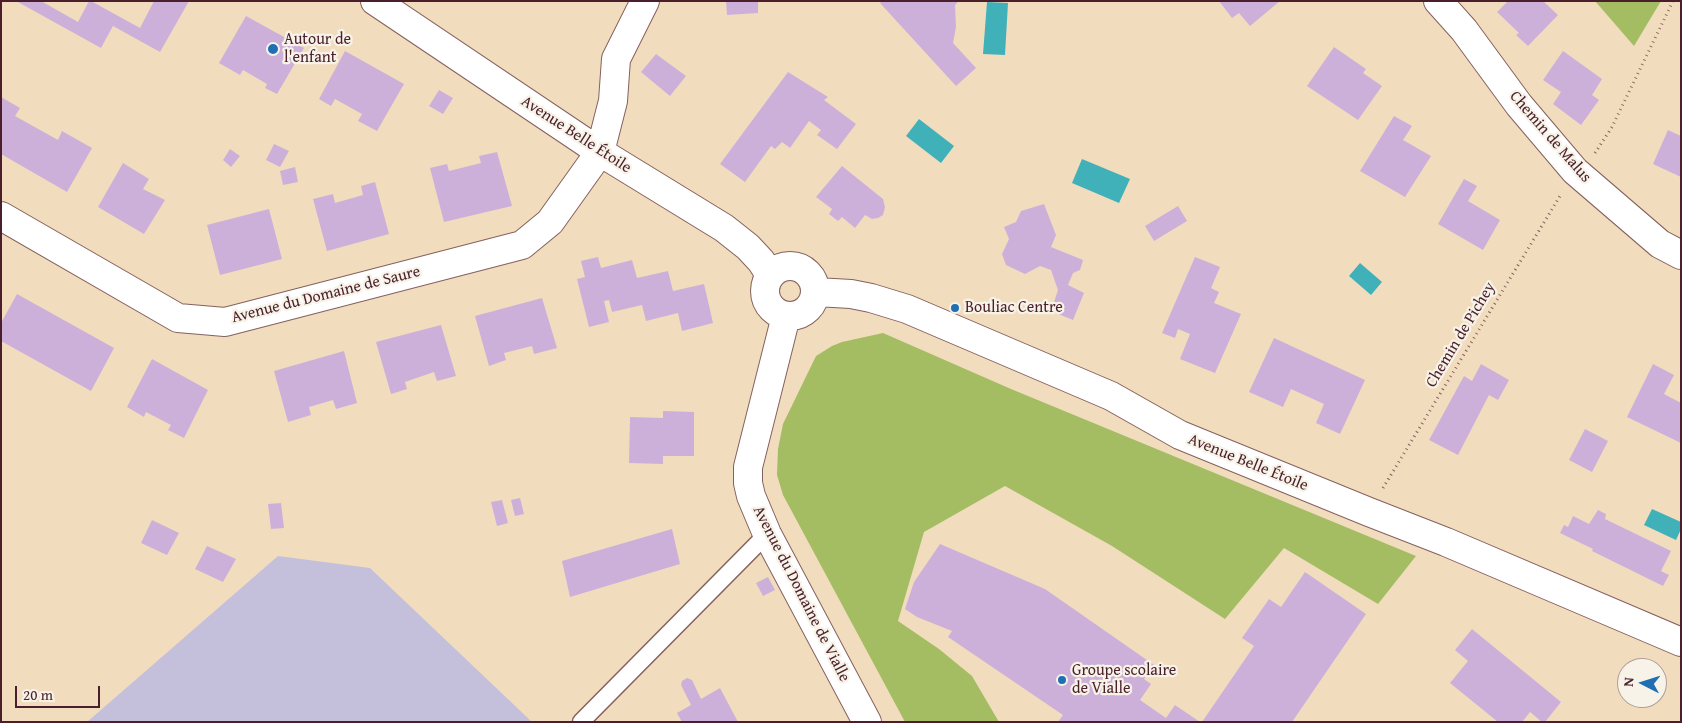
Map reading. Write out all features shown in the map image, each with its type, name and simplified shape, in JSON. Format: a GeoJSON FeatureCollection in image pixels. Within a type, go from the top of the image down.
{"type":"FeatureCollection","features":[{"type":"Feature","properties":{"kind":"street","name":"Avenue Belle Étoile"},"geometry":{"type":"LineString","coordinates":[[375,1],[600,152],[724,228],[748,247],[770,274]]}},
{"type":"Feature","properties":{"kind":"street"},"geometry":{"type":"LineString","coordinates":[[600,152],[613,102],[616,59],[645,1]]}},
{"type":"Feature","properties":{"kind":"street","name":"Chemin de Malus"},"geometry":{"type":"LineString","coordinates":[[1438,1],[1464,30],[1519,105],[1576,171],[1660,244],[1681,255]]}},
{"type":"Feature","properties":{"kind":"street","name":"Avenue du Domaine de Saure"},"geometry":{"type":"LineString","coordinates":[[1,216],[178,318],[225,322],[522,245],[550,222],[600,152]]}},
{"type":"Feature","properties":{"kind":"street"},"geometry":{"type":"LineString","coordinates":[[784,266],[799,267],[812,277],[816,292],[811,306],[806,311],[800,315],[786,316],[772,310],[765,296],[766,281],[776,269],[784,266]]}},
{"type":"Feature","properties":{"kind":"street","name":"Avenue Belle Étoile"},"geometry":{"type":"LineString","coordinates":[[816,292],[852,294],[907,310],[1111,396],[1180,435],[1446,542],[1681,642]]}},
{"type":"Feature","properties":{"kind":"street","name":"Avenue du Domaine de Vialle"},"geometry":{"type":"LineString","coordinates":[[786,316],[748,467],[748,482],[751,496],[768,534],[867,722]]}},
{"type":"Feature","properties":{"kind":"lane"},"geometry":{"type":"LineString","coordinates":[[581,722],[768,534]]}},
{"type":"Feature","properties":{"kind":"path","name":"Chemin de Pichey"},"geometry":{"type":"LineString","coordinates":[[1369,512],[1576,171],[1588,162],[1612,127],[1673,1]]}},
{"type":"Feature","properties":{"kind":"shaded area"},"geometry":{"type":"Polygon","coordinates":[[[278,556],[370,568],[532,722],[87,722],[278,556]]]}},
{"type":"Feature","properties":{"kind":"green space"},"geometry":{"type":"Polygon","coordinates":[[[1595,1],[1661,1],[1634,46],[1595,1]]]}},
{"type":"Feature","properties":{"kind":"green space"},"geometry":{"type":"Polygon","coordinates":[[[883,333],[1011,389],[1416,556],[1378,604],[1284,548],[1225,619],[1112,546],[1005,486],[924,532],[898,621],[939,649],[972,676],[999,722],[905,722],[783,495],[777,475],[778,449],[783,424],[816,356],[842,342],[883,333]]]}},
{"type":"Feature","properties":{"kind":"water"},"geometry":{"type":"Polygon","coordinates":[[[987,2],[1008,3],[1005,55],[983,54],[987,2]]]}},
{"type":"Feature","properties":{"kind":"water"},"geometry":{"type":"Polygon","coordinates":[[[919,119],[954,146],[941,163],[906,136],[919,119]]]}},
{"type":"Feature","properties":{"kind":"water"},"geometry":{"type":"Polygon","coordinates":[[[1082,159],[1130,179],[1119,203],[1072,183],[1082,159]]]}},
{"type":"Feature","properties":{"kind":"water"},"geometry":{"type":"Polygon","coordinates":[[[1360,263],[1382,282],[1371,295],[1349,276],[1360,263]]]}},
{"type":"Feature","properties":{"kind":"water"},"geometry":{"type":"Polygon","coordinates":[[[1652,509],[1681,522],[1681,529],[1676,540],[1644,525],[1652,509]]]}},
{"type":"Feature","properties":{"kind":"building"},"geometry":{"type":"Polygon","coordinates":[[[16,1],[41,1],[78,22],[89,1],[91,1],[140,28],[154,1],[189,1],[160,52],[113,26],[101,48],[16,1]]]}},
{"type":"Feature","properties":{"kind":"building"},"geometry":{"type":"Polygon","coordinates":[[[726,1],[758,1],[758,13],[727,15],[726,1]]]}},
{"type":"Feature","properties":{"kind":"building"},"geometry":{"type":"Polygon","coordinates":[[[882,1],[959,1],[955,5],[956,27],[953,43],[976,68],[956,86],[880,3],[882,1]]]}},
{"type":"Feature","properties":{"kind":"building"},"geometry":{"type":"Polygon","coordinates":[[[1219,1],[1280,1],[1250,26],[1239,13],[1232,18],[1219,1]]]}},
{"type":"Feature","properties":{"kind":"building"},"geometry":{"type":"Polygon","coordinates":[[[1508,1],[1543,1],[1558,15],[1528,46],[1516,35],[1519,33],[1497,12],[1508,1]]]}},
{"type":"Feature","properties":{"kind":"building"},"geometry":{"type":"Polygon","coordinates":[[[246,16],[304,48],[277,94],[265,88],[267,84],[243,70],[240,75],[219,63],[246,16]]]}},
{"type":"Feature","properties":{"kind":"building"},"geometry":{"type":"Polygon","coordinates":[[[1334,47],[1366,69],[1363,73],[1382,86],[1358,120],[1307,86],[1334,47]]]}},
{"type":"Feature","properties":{"kind":"building"},"geometry":{"type":"Polygon","coordinates":[[[345,51],[404,84],[377,131],[358,121],[362,114],[335,99],[331,106],[319,99],[345,51]]]}},
{"type":"Feature","properties":{"kind":"building"},"geometry":{"type":"Polygon","coordinates":[[[1563,51],[1602,79],[1592,95],[1599,100],[1581,125],[1553,104],[1561,92],[1543,80],[1563,51]]]}},
{"type":"Feature","properties":{"kind":"building"},"geometry":{"type":"Polygon","coordinates":[[[656,54],[686,76],[670,96],[641,72],[656,54]]]}},
{"type":"Feature","properties":{"kind":"building"},"geometry":{"type":"Polygon","coordinates":[[[788,72],[828,97],[824,100],[856,124],[837,149],[817,135],[821,130],[809,121],[790,148],[782,142],[775,149],[771,146],[745,182],[720,164],[788,72]]]}},
{"type":"Feature","properties":{"kind":"building"},"geometry":{"type":"Polygon","coordinates":[[[439,90],[453,98],[443,114],[429,106],[439,90]]]}},
{"type":"Feature","properties":{"kind":"building"},"geometry":{"type":"Polygon","coordinates":[[[1,97],[20,108],[15,116],[58,140],[62,131],[92,148],[67,192],[1,154],[1,97]]]}},
{"type":"Feature","properties":{"kind":"building"},"geometry":{"type":"Polygon","coordinates":[[[1394,116],[1412,126],[1403,140],[1431,156],[1405,197],[1360,171],[1394,116]]]}},
{"type":"Feature","properties":{"kind":"building"},"geometry":{"type":"Polygon","coordinates":[[[1668,130],[1681,136],[1681,177],[1653,164],[1668,130]]]}},
{"type":"Feature","properties":{"kind":"building"},"geometry":{"type":"Polygon","coordinates":[[[274,144],[289,151],[280,167],[266,160],[274,144]]]}},
{"type":"Feature","properties":{"kind":"building"},"geometry":{"type":"Polygon","coordinates":[[[230,149],[240,156],[231,167],[223,160],[230,149]]]}},
{"type":"Feature","properties":{"kind":"building"},"geometry":{"type":"Polygon","coordinates":[[[497,152],[512,206],[444,222],[430,168],[447,164],[449,171],[481,163],[479,156],[497,152]]]}},
{"type":"Feature","properties":{"kind":"building"},"geometry":{"type":"Polygon","coordinates":[[[123,163],[149,179],[143,189],[165,200],[144,234],[98,207],[123,163]]]}},
{"type":"Feature","properties":{"kind":"building"},"geometry":{"type":"Polygon","coordinates":[[[842,166],[883,199],[885,207],[883,215],[872,219],[865,215],[855,228],[842,217],[838,221],[829,214],[832,209],[816,197],[842,166]]]}},
{"type":"Feature","properties":{"kind":"building"},"geometry":{"type":"Polygon","coordinates":[[[295,167],[298,182],[283,185],[280,171],[295,167]]]}},
{"type":"Feature","properties":{"kind":"building"},"geometry":{"type":"Polygon","coordinates":[[[1464,179],[1477,186],[1468,201],[1500,220],[1483,250],[1438,224],[1464,179]]]}},
{"type":"Feature","properties":{"kind":"building"},"geometry":{"type":"Polygon","coordinates":[[[375,182],[389,234],[327,251],[313,199],[333,194],[335,203],[363,195],[361,186],[375,182]]]}},
{"type":"Feature","properties":{"kind":"building"},"geometry":{"type":"Polygon","coordinates":[[[1044,204],[1056,235],[1051,247],[1083,260],[1080,270],[1073,273],[1068,285],[1084,293],[1073,320],[1051,311],[1058,290],[1051,270],[1040,266],[1025,274],[1006,265],[1002,254],[1009,239],[1004,227],[1016,222],[1021,211],[1044,204]]]}},
{"type":"Feature","properties":{"kind":"building"},"geometry":{"type":"Polygon","coordinates":[[[1178,206],[1187,221],[1154,241],[1145,226],[1178,206]]]}},
{"type":"Feature","properties":{"kind":"building"},"geometry":{"type":"Polygon","coordinates":[[[269,209],[282,259],[220,275],[207,225],[269,209]]]}},
{"type":"Feature","properties":{"kind":"building"},"geometry":{"type":"Polygon","coordinates":[[[598,257],[601,268],[632,260],[637,278],[668,271],[673,291],[704,284],[713,323],[682,331],[678,313],[646,321],[642,305],[612,312],[609,300],[604,301],[609,322],[589,327],[577,279],[585,277],[581,261],[598,257]]]}},
{"type":"Feature","properties":{"kind":"building"},"geometry":{"type":"Polygon","coordinates":[[[1195,257],[1220,267],[1211,288],[1219,292],[1214,303],[1241,314],[1215,373],[1180,359],[1190,334],[1178,329],[1175,338],[1162,333],[1195,257]]]}},
{"type":"Feature","properties":{"kind":"building"},"geometry":{"type":"Polygon","coordinates":[[[17,294],[114,348],[91,391],[1,341],[1,323],[17,294]]]}},
{"type":"Feature","properties":{"kind":"building"},"geometry":{"type":"Polygon","coordinates":[[[542,298],[557,348],[534,354],[532,346],[504,353],[506,360],[489,366],[475,316],[542,298]]]}},
{"type":"Feature","properties":{"kind":"building"},"geometry":{"type":"Polygon","coordinates":[[[441,325],[456,376],[437,381],[434,372],[405,382],[407,389],[391,394],[376,342],[441,325]]]}},
{"type":"Feature","properties":{"kind":"building"},"geometry":{"type":"Polygon","coordinates":[[[1274,338],[1365,380],[1340,434],[1316,423],[1324,404],[1291,389],[1283,407],[1249,392],[1274,338]]]}},
{"type":"Feature","properties":{"kind":"building"},"geometry":{"type":"Polygon","coordinates":[[[344,351],[357,403],[336,409],[333,400],[309,407],[311,415],[288,422],[274,371],[344,351]]]}},
{"type":"Feature","properties":{"kind":"building"},"geometry":{"type":"Polygon","coordinates":[[[152,359],[208,390],[184,438],[168,430],[171,425],[146,412],[144,417],[127,407],[152,359]]]}},
{"type":"Feature","properties":{"kind":"building"},"geometry":{"type":"Polygon","coordinates":[[[1481,364],[1509,380],[1498,400],[1489,395],[1458,455],[1429,440],[1464,376],[1472,381],[1481,364]]]}},
{"type":"Feature","properties":{"kind":"building"},"geometry":{"type":"Polygon","coordinates":[[[1653,364],[1674,375],[1664,394],[1681,403],[1681,443],[1627,417],[1653,364]]]}},
{"type":"Feature","properties":{"kind":"building"},"geometry":{"type":"Polygon","coordinates":[[[663,411],[694,412],[694,456],[663,456],[663,464],[629,463],[630,417],[663,418],[663,411]]]}},
{"type":"Feature","properties":{"kind":"building"},"geometry":{"type":"Polygon","coordinates":[[[1585,429],[1608,441],[1592,472],[1569,460],[1585,429]]]}},
{"type":"Feature","properties":{"kind":"building"},"geometry":{"type":"Polygon","coordinates":[[[520,498],[524,514],[515,516],[511,500],[520,498]]]}},
{"type":"Feature","properties":{"kind":"building"},"geometry":{"type":"Polygon","coordinates":[[[502,500],[508,523],[497,526],[491,502],[502,500]]]}},
{"type":"Feature","properties":{"kind":"building"},"geometry":{"type":"Polygon","coordinates":[[[281,503],[284,528],[271,529],[268,504],[281,503]]]}},
{"type":"Feature","properties":{"kind":"building"},"geometry":{"type":"Polygon","coordinates":[[[1598,510],[1606,514],[1605,519],[1671,551],[1661,571],[1669,575],[1663,586],[1560,533],[1564,525],[1568,527],[1573,516],[1589,524],[1598,510]]]}},
{"type":"Feature","properties":{"kind":"building"},"geometry":{"type":"Polygon","coordinates":[[[152,520],[179,533],[167,555],[141,543],[152,520]]]}},
{"type":"Feature","properties":{"kind":"building"},"geometry":{"type":"Polygon","coordinates":[[[672,529],[680,564],[570,597],[562,561],[672,529]]]}},
{"type":"Feature","properties":{"kind":"building"},"geometry":{"type":"Polygon","coordinates":[[[940,544],[1045,589],[1154,665],[1144,679],[1151,684],[1140,700],[1166,718],[1175,705],[1200,722],[1058,722],[1063,715],[948,637],[952,631],[917,617],[905,609],[914,582],[940,544]]]}},
{"type":"Feature","properties":{"kind":"building"},"geometry":{"type":"Polygon","coordinates":[[[207,546],[236,559],[223,582],[195,569],[207,546]]]}},
{"type":"Feature","properties":{"kind":"building"},"geometry":{"type":"Polygon","coordinates":[[[1305,572],[1366,614],[1292,722],[1202,722],[1254,646],[1242,638],[1269,599],[1281,607],[1305,572]]]}},
{"type":"Feature","properties":{"kind":"building"},"geometry":{"type":"Polygon","coordinates":[[[768,577],[775,590],[763,596],[756,583],[768,577]]]}},
{"type":"Feature","properties":{"kind":"building"},"geometry":{"type":"Polygon","coordinates":[[[1472,629],[1561,702],[1545,722],[1542,722],[1530,712],[1522,722],[1498,722],[1450,683],[1468,661],[1455,650],[1472,629]]]}},
{"type":"Feature","properties":{"kind":"building"},"geometry":{"type":"Polygon","coordinates":[[[687,678],[692,680],[701,699],[720,688],[738,722],[682,722],[677,713],[691,705],[681,685],[682,681],[687,678]]]}},
{"type":"Feature","properties":{"kind":"place","name":"Autour de l'enfant"},"geometry":{"type":"Point","coordinates":[273,49]}},
{"type":"Feature","properties":{"kind":"place","name":"Bouliac Centre"},"geometry":{"type":"Point","coordinates":[955,308]}},
{"type":"Feature","properties":{"kind":"place","name":"Groupe scolaire de Vialle"},"geometry":{"type":"Point","coordinates":[1062,680]}}]}
